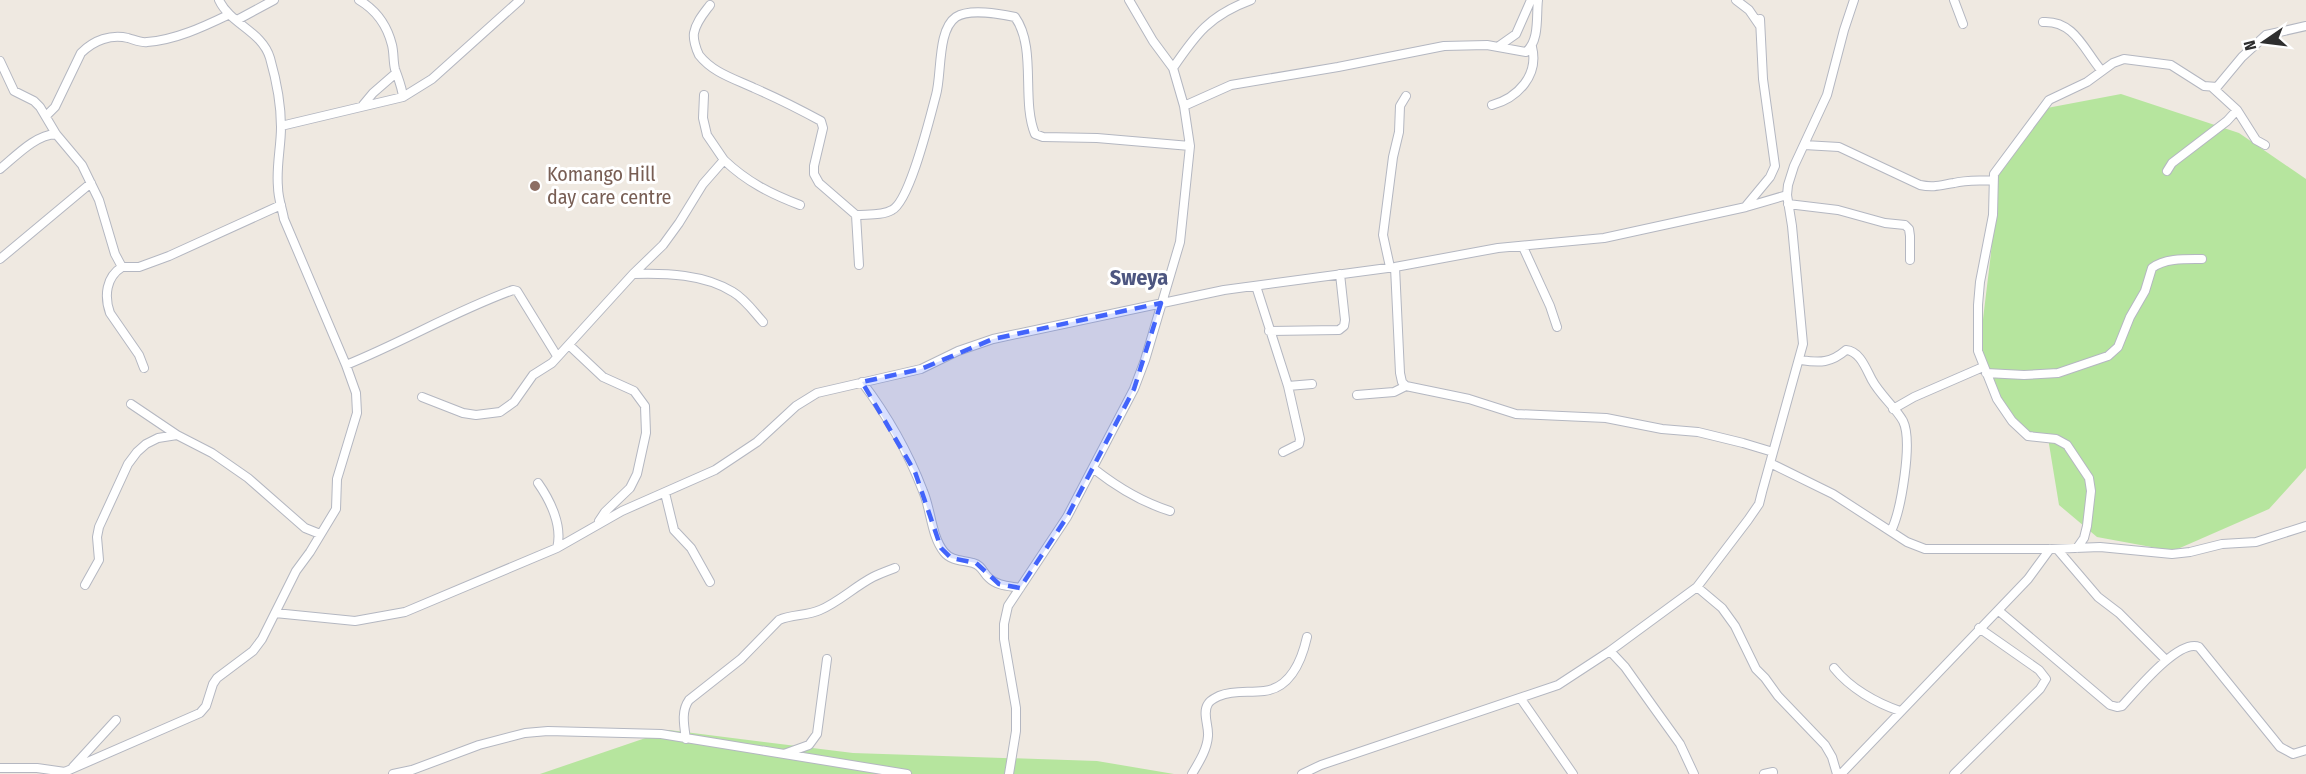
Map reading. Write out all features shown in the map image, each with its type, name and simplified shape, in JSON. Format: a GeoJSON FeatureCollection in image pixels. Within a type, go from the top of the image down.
{"type":"FeatureCollection","features":[{"type":"Feature","properties":{"kind":"street"},"geometry":{"type":"LineString","coordinates":[[0,768],[37,768],[65,772],[200,713],[206,706],[217,678],[253,651],[296,572],[336,509],[337,479],[357,413],[356,393],[281,205],[278,166],[281,126],[269,56],[262,43],[237,20],[228,15],[219,0]]}},
{"type":"Feature","properties":{"kind":"street"},"geometry":{"type":"LineString","coordinates":[[237,20],[274,0]]}},
{"type":"Feature","properties":{"kind":"street"},"geometry":{"type":"LineString","coordinates":[[358,0],[369,6],[379,16],[393,46],[396,73],[403,97]]}},
{"type":"Feature","properties":{"kind":"street"},"geometry":{"type":"LineString","coordinates":[[281,126],[403,97],[432,79],[520,0]]}},
{"type":"Feature","properties":{"kind":"street"},"geometry":{"type":"LineString","coordinates":[[1009,774],[1016,731],[1016,708],[1015,690],[1007,660],[1004,624],[1008,606],[1067,517],[1134,389],[1180,242],[1190,146],[1184,106],[1173,68],[1153,41],[1130,0]]}},
{"type":"Feature","properties":{"kind":"street"},"geometry":{"type":"LineString","coordinates":[[1173,68],[1203,28],[1231,9],[1251,0]]}},
{"type":"Feature","properties":{"kind":"street"},"geometry":{"type":"LineString","coordinates":[[1499,46],[1516,34],[1531,0]]}},
{"type":"Feature","properties":{"kind":"street"},"geometry":{"type":"LineString","coordinates":[[1492,105],[1507,101],[1517,94],[1532,69],[1534,58],[1532,47],[1536,35],[1538,0]]}},
{"type":"Feature","properties":{"kind":"street"},"geometry":{"type":"LineString","coordinates":[[1736,0],[1760,22],[1763,79],[1775,166],[1770,177],[1746,207]]}},
{"type":"Feature","properties":{"kind":"street"},"geometry":{"type":"LineString","coordinates":[[1302,774],[1321,765],[1558,685],[1610,651],[1697,587],[1759,504],[1790,389],[1801,360],[1803,344],[1787,199],[1794,166],[1827,95],[1854,0]]}},
{"type":"Feature","properties":{"kind":"street"},"geometry":{"type":"LineString","coordinates":[[1953,0],[1964,24]]}},
{"type":"Feature","properties":{"kind":"street"},"geometry":{"type":"LineString","coordinates":[[710,5],[699,20],[694,32],[699,55],[719,72],[733,80],[821,121],[823,128],[814,174],[819,183],[856,215],[884,213],[898,206],[912,175],[936,96],[943,43],[948,25],[956,17],[966,13],[998,13],[1015,17],[1020,24],[1025,44],[1035,134],[1043,137],[1097,138],[1190,146]]}},
{"type":"Feature","properties":{"kind":"street"},"geometry":{"type":"LineString","coordinates":[[46,116],[55,107],[81,53],[100,40],[114,36],[145,43],[151,42],[199,29],[228,15]]}},
{"type":"Feature","properties":{"kind":"street"},"geometry":{"type":"LineString","coordinates":[[2043,22],[2060,23],[2071,29],[2100,70]]}},
{"type":"Feature","properties":{"kind":"street"},"geometry":{"type":"LineString","coordinates":[[2213,88],[2221,85],[2242,57],[2266,34],[2306,26]]}},
{"type":"Feature","properties":{"kind":"street"},"geometry":{"type":"LineString","coordinates":[[1184,106],[1232,85],[1444,46],[1460,44],[1499,46],[1526,52],[1532,47]]}},
{"type":"Feature","properties":{"kind":"street"},"geometry":{"type":"LineString","coordinates":[[2077,548],[2084,538],[2087,526],[2091,491],[2089,478],[2067,445],[2056,439],[2028,436],[2019,428],[1997,399],[1978,351],[1980,282],[1993,215],[1993,180],[1997,168],[2043,105],[2056,96],[2087,82],[2100,70],[2124,59],[2171,65],[2204,86],[2213,88],[2237,110],[2256,140],[2265,145]]}},
{"type":"Feature","properties":{"kind":"street"},"geometry":{"type":"LineString","coordinates":[[0,61],[14,91],[34,101],[56,134],[82,165],[99,200],[114,254],[122,267]]}},
{"type":"Feature","properties":{"kind":"street"},"geometry":{"type":"LineString","coordinates":[[363,105],[396,73]]}},
{"type":"Feature","properties":{"kind":"street"},"geometry":{"type":"LineString","coordinates":[[704,95],[703,118],[707,135],[723,155],[724,160],[741,176],[766,192],[800,205]]}},
{"type":"Feature","properties":{"kind":"street"},"geometry":{"type":"LineString","coordinates":[[1406,96],[1400,106],[1399,132],[1393,158],[1383,235],[1392,267],[1400,373],[1402,382],[1406,386],[1469,399],[1516,414],[1614,419],[1662,429],[1698,432],[1773,452]]}},
{"type":"Feature","properties":{"kind":"street"},"geometry":{"type":"LineString","coordinates":[[2167,171],[2172,163],[2227,121],[2237,110]]}},
{"type":"Feature","properties":{"kind":"street"},"geometry":{"type":"LineString","coordinates":[[0,169],[38,138],[47,134],[56,134]]}},
{"type":"Feature","properties":{"kind":"street"},"geometry":{"type":"LineString","coordinates":[[1804,145],[1839,147],[1920,185],[1930,187],[1938,188],[1955,182],[1993,180]]}},
{"type":"Feature","properties":{"kind":"street"},"geometry":{"type":"LineString","coordinates":[[422,397],[463,413],[476,415],[500,412],[514,402],[533,375],[544,369],[569,345],[633,274],[663,245],[679,224],[703,184],[724,160]]}},
{"type":"Feature","properties":{"kind":"street"},"geometry":{"type":"LineString","coordinates":[[1775,166],[1794,166]]}},
{"type":"Feature","properties":{"kind":"street"},"geometry":{"type":"LineString","coordinates":[[0,259],[91,183]]}},
{"type":"Feature","properties":{"kind":"street"},"geometry":{"type":"LineString","coordinates":[[275,613],[356,621],[405,612],[557,548],[630,507],[665,493],[739,456],[796,406],[817,393],[921,369],[958,351],[993,339],[1224,290],[1392,267],[1498,248],[1604,238],[1787,199],[1885,223],[1905,225],[1909,229],[1910,236],[1910,260]]}},
{"type":"Feature","properties":{"kind":"street"},"geometry":{"type":"LineString","coordinates":[[144,368],[139,355],[107,306],[109,279],[114,273],[122,267],[139,267],[169,256],[281,205]]}},
{"type":"Feature","properties":{"kind":"street"},"geometry":{"type":"LineString","coordinates":[[856,215],[859,265]]}},
{"type":"Feature","properties":{"kind":"street"},"geometry":{"type":"LineString","coordinates":[[1524,247],[1557,327]]}},
{"type":"Feature","properties":{"kind":"street"},"geometry":{"type":"LineString","coordinates":[[1893,409],[1914,397],[1985,370],[2024,375],[2058,373],[2108,356],[2118,347],[2130,317],[2145,291],[2152,268],[2161,263],[2180,259],[2202,259]]}},
{"type":"Feature","properties":{"kind":"street"},"geometry":{"type":"LineString","coordinates":[[633,274],[681,275],[707,281],[732,291],[763,322]]}},
{"type":"Feature","properties":{"kind":"street"},"geometry":{"type":"LineString","coordinates":[[1269,331],[1339,330],[1344,326],[1340,274]]}},
{"type":"Feature","properties":{"kind":"street"},"geometry":{"type":"LineString","coordinates":[[1256,286],[1287,386],[1300,439],[1299,444],[1283,452]]}},
{"type":"Feature","properties":{"kind":"street"},"geometry":{"type":"LineString","coordinates":[[346,365],[379,352],[454,313],[513,290],[517,291],[557,356]]}},
{"type":"Feature","properties":{"kind":"street"},"geometry":{"type":"LineString","coordinates":[[569,345],[603,377],[633,391],[645,406],[646,412],[646,433],[637,474],[630,488],[597,524]]}},
{"type":"Feature","properties":{"kind":"street"},"geometry":{"type":"LineString","coordinates":[[1801,360],[1826,362],[1835,359],[1846,350],[1852,351],[1860,358],[1877,389],[1902,418],[1907,436],[1901,500],[1891,531]]}},
{"type":"Feature","properties":{"kind":"street"},"geometry":{"type":"LineString","coordinates":[[862,382],[884,413],[915,472],[924,493],[938,542],[945,554],[951,558],[976,563],[989,579],[999,584],[1020,588]]}},
{"type":"Feature","properties":{"kind":"street"},"geometry":{"type":"LineString","coordinates":[[1287,386],[1312,384]]}},
{"type":"Feature","properties":{"kind":"street"},"geometry":{"type":"LineString","coordinates":[[1357,395],[1394,392],[1406,386]]}},
{"type":"Feature","properties":{"kind":"street"},"geometry":{"type":"LineString","coordinates":[[131,404],[177,435],[212,453],[248,478],[305,528],[320,534]]}},
{"type":"Feature","properties":{"kind":"street"},"geometry":{"type":"LineString","coordinates":[[85,585],[99,560],[97,537],[99,527],[128,464],[146,444],[168,435],[177,435]]}},
{"type":"Feature","properties":{"kind":"street"},"geometry":{"type":"LineString","coordinates":[[1770,463],[1833,494],[1907,542],[1925,549],[2100,547],[2172,554],[2222,544],[2256,543],[2306,526]]}},
{"type":"Feature","properties":{"kind":"street"},"geometry":{"type":"LineString","coordinates":[[1094,469],[1118,488],[1151,505],[1170,511]]}},
{"type":"Feature","properties":{"kind":"street"},"geometry":{"type":"LineString","coordinates":[[538,483],[551,506],[558,528],[557,548]]}},
{"type":"Feature","properties":{"kind":"street"},"geometry":{"type":"LineString","coordinates":[[665,493],[674,530],[691,548],[710,582]]}},
{"type":"Feature","properties":{"kind":"street"},"geometry":{"type":"LineString","coordinates":[[1697,587],[1722,608],[1735,626],[1756,669],[1778,696],[1825,745],[1839,774],[1979,628],[1999,611],[2054,549]]}},
{"type":"Feature","properties":{"kind":"street"},"geometry":{"type":"LineString","coordinates":[[2054,549],[2098,597],[2119,613],[2166,660]]}},
{"type":"Feature","properties":{"kind":"street"},"geometry":{"type":"LineString","coordinates":[[686,739],[684,706],[741,659],[775,624],[786,617],[808,615],[829,606],[873,577],[895,568]]}},
{"type":"Feature","properties":{"kind":"street"},"geometry":{"type":"LineString","coordinates":[[1999,611],[2110,705],[2117,707],[2122,706],[2166,660],[2186,646],[2193,644],[2199,647],[2280,747],[2293,754],[2306,750]]}},
{"type":"Feature","properties":{"kind":"street"},"geometry":{"type":"LineString","coordinates":[[1954,774],[2040,689],[2046,678],[2039,670],[1979,628]]}},
{"type":"Feature","properties":{"kind":"street"},"geometry":{"type":"LineString","coordinates":[[1192,774],[1207,741],[1209,733],[1206,712],[1213,698],[1238,691],[1265,691],[1285,681],[1292,676],[1307,637]]}},
{"type":"Feature","properties":{"kind":"street"},"geometry":{"type":"LineString","coordinates":[[1610,651],[1680,744],[1694,774]]}},
{"type":"Feature","properties":{"kind":"street"},"geometry":{"type":"LineString","coordinates":[[783,755],[809,745],[817,734],[827,659]]}},
{"type":"Feature","properties":{"kind":"street"},"geometry":{"type":"LineString","coordinates":[[1834,668],[1842,678],[1881,705],[1900,711]]}},
{"type":"Feature","properties":{"kind":"street"},"geometry":{"type":"LineString","coordinates":[[1521,699],[1573,774]]}},
{"type":"Feature","properties":{"kind":"street"},"geometry":{"type":"LineString","coordinates":[[65,772],[116,720]]}},
{"type":"Feature","properties":{"kind":"street"},"geometry":{"type":"LineString","coordinates":[[393,774],[412,770],[480,745],[525,733],[548,731],[598,734],[645,732],[907,774]]}},
{"type":"Feature","properties":{"kind":"highlighted area"},"geometry":{"type":"Polygon","coordinates":[[[1161,303],[1134,389],[1067,517],[1020,588],[999,584],[976,563],[951,558],[941,548],[915,472],[862,382],[921,369],[993,339],[1161,303]]]}},
{"type":"Feature","properties":{"kind":"green space"},"geometry":{"type":"Polygon","coordinates":[[[2121,94],[2239,133],[2306,179],[2306,468],[2269,509],[2173,551],[2097,537],[2059,505],[2048,438],[2023,430],[2006,407],[1994,384],[1993,377],[1984,364],[1980,344],[1991,253],[1996,178],[2047,108],[2121,94]]]}},
{"type":"Feature","properties":{"kind":"green space"},"geometry":{"type":"Polygon","coordinates":[[[669,730],[853,753],[1097,761],[1174,774],[540,774],[669,730]]]}},
{"type":"Feature","properties":{"kind":"place","name":"Komango Hill day care centre"},"geometry":{"type":"Point","coordinates":[535,186]}},
{"type":"Feature","properties":{"kind":"district","name":"Sweya"},"geometry":{"type":"Point","coordinates":[1139,277]}}]}
